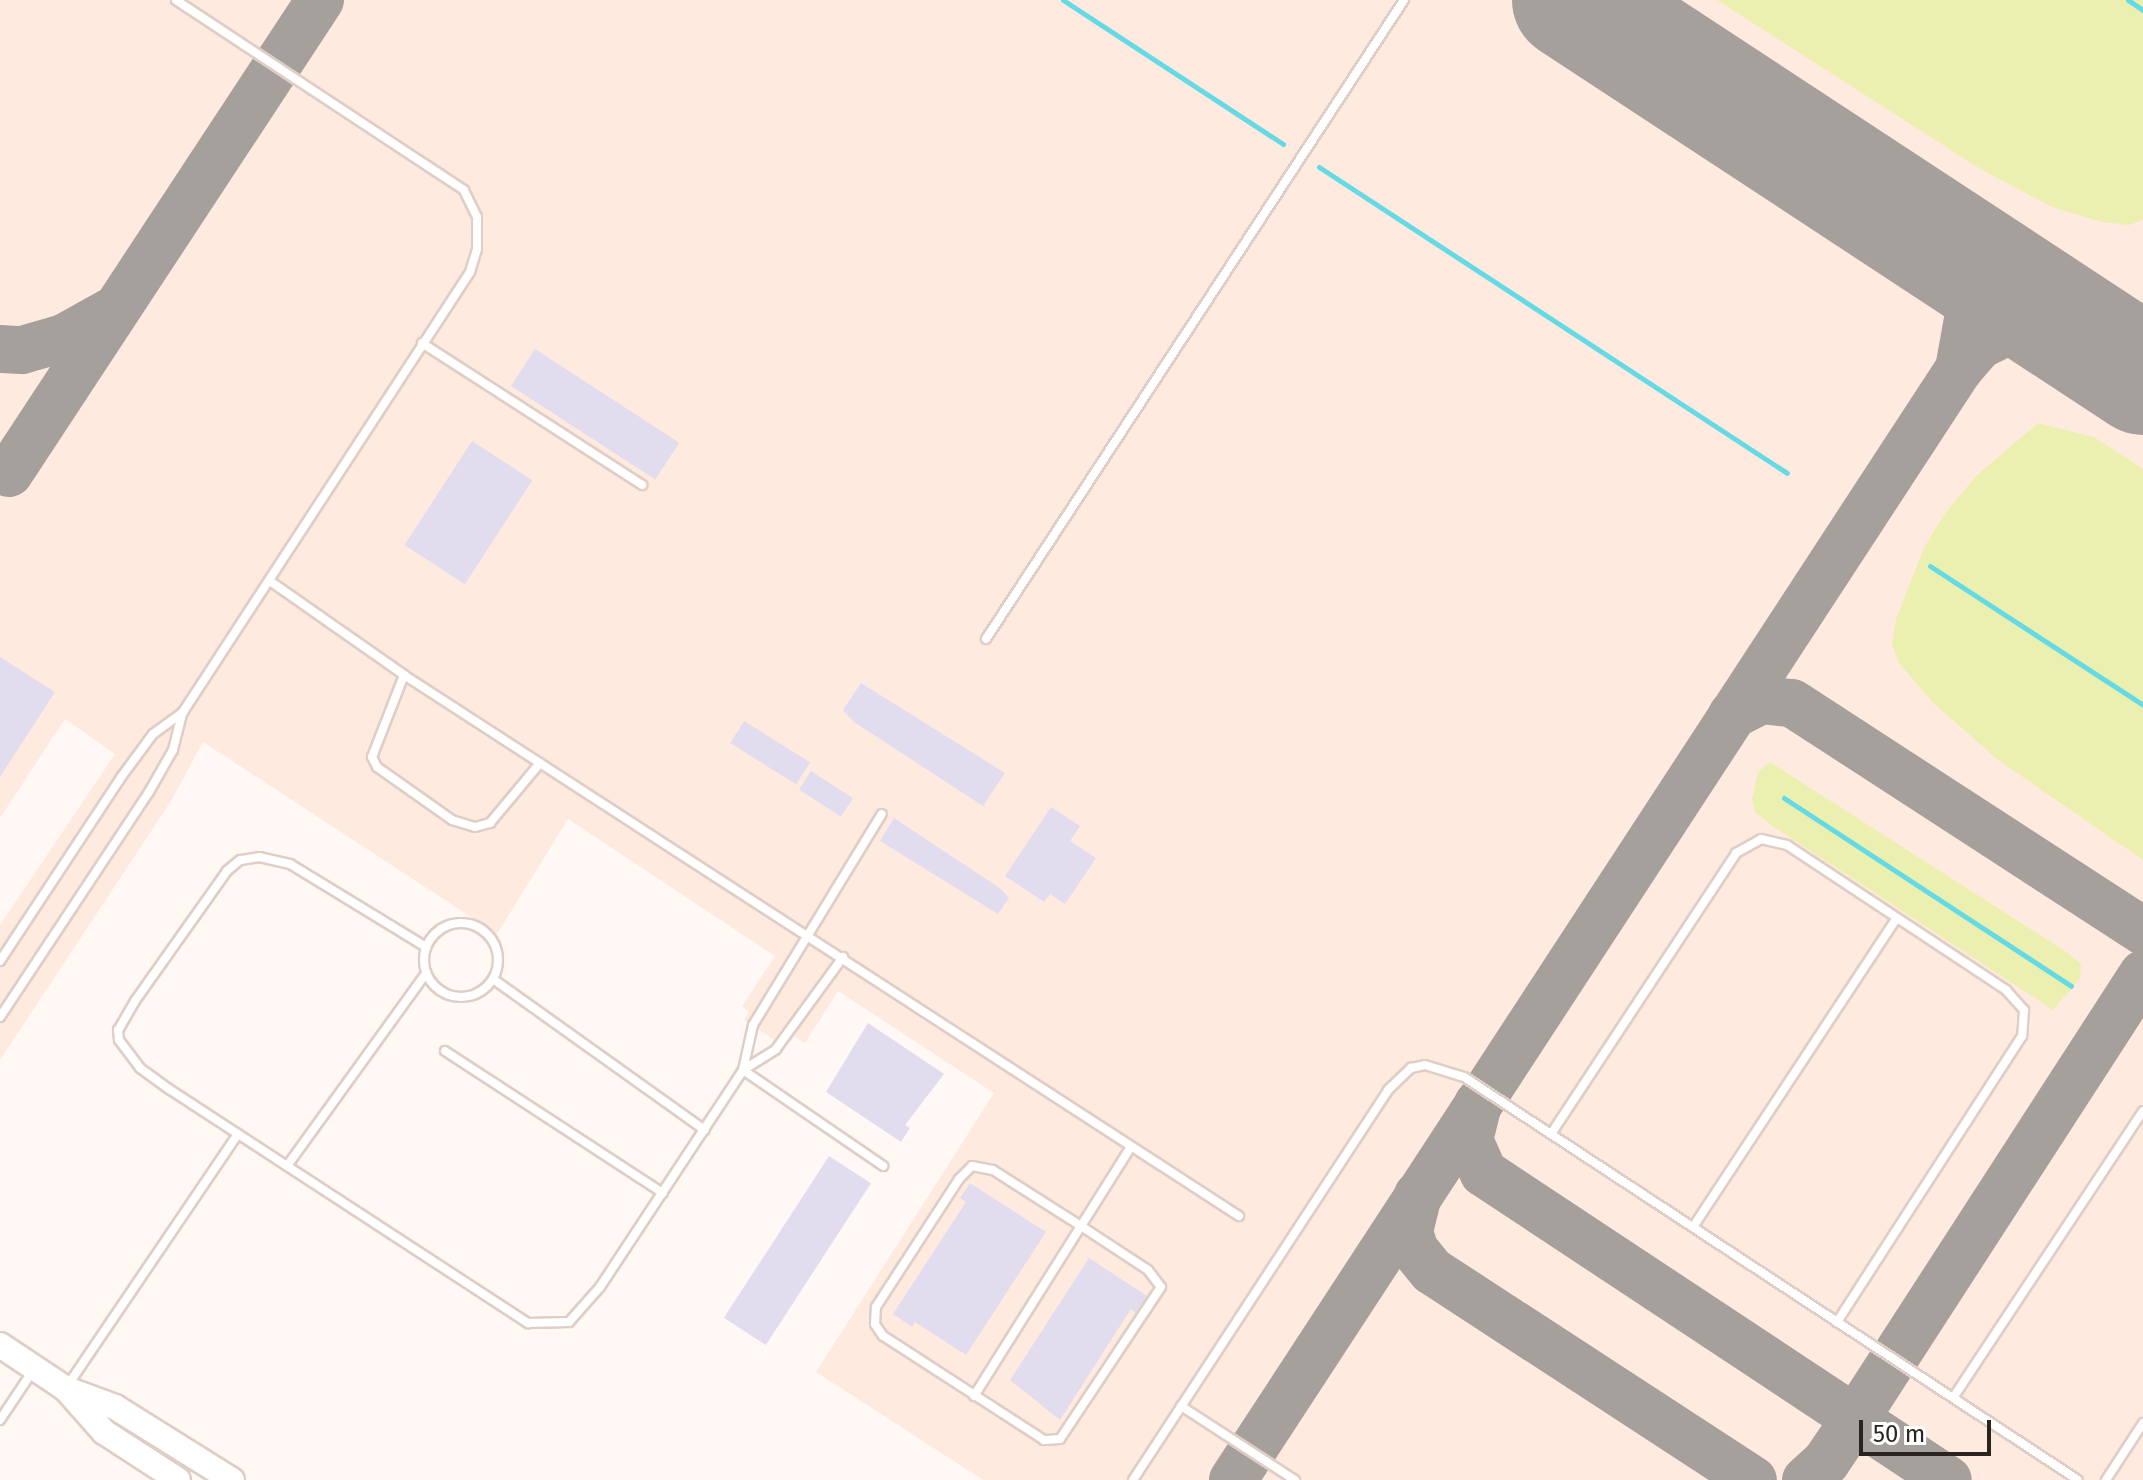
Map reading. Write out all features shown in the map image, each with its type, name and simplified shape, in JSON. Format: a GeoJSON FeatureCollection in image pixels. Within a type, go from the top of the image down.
{"type":"FeatureCollection","features":[{"type":"Feature","properties":{"kind":"street"},"geometry":{"type":"LineString","coordinates":[[0,1345],[66,1389],[115,1407],[232,1480]]}},
{"type":"Feature","properties":{"kind":"street"},"geometry":{"type":"LineString","coordinates":[[66,1389],[104,1432],[178,1480]]}},
{"type":"Feature","properties":{"kind":"lane"},"geometry":{"type":"LineString","coordinates":[[0,1017],[149,792],[173,750],[183,712],[470,272],[477,249],[477,217],[464,190],[176,0]]}},
{"type":"Feature","properties":{"kind":"lane"},"geometry":{"type":"LineString","coordinates":[[986,639],[1404,0]]}},
{"type":"Feature","properties":{"kind":"lane"},"geometry":{"type":"LineString","coordinates":[[422,343],[642,485]]}},
{"type":"Feature","properties":{"kind":"lane"},"geometry":{"type":"LineString","coordinates":[[270,581],[404,675],[1239,1216]]}},
{"type":"Feature","properties":{"kind":"lane"},"geometry":{"type":"LineString","coordinates":[[404,675],[372,757],[377,767],[452,820],[475,827],[490,823],[540,763]]}},
{"type":"Feature","properties":{"kind":"lane"},"geometry":{"type":"LineString","coordinates":[[0,961],[122,776],[153,734],[183,712]]}},
{"type":"Feature","properties":{"kind":"lane"},"geometry":{"type":"LineString","coordinates":[[426,947],[290,864],[260,857],[240,860],[227,871],[118,1030],[123,1050],[140,1068],[528,1323],[549,1326],[569,1322],[584,1309],[743,1070],[753,1025],[804,934],[882,814]]}},
{"type":"Feature","properties":{"kind":"lane"},"geometry":{"type":"LineString","coordinates":[[1551,1134],[1743,846],[1776,840],[2016,996],[2026,1027],[1837,1322]]}},
{"type":"Feature","properties":{"kind":"lane"},"geometry":{"type":"LineString","coordinates":[[1693,1227],[1897,918]]}},
{"type":"Feature","properties":{"kind":"lane"},"geometry":{"type":"LineString","coordinates":[[287,1166],[426,973],[426,947],[444,927],[457,923],[482,930],[497,952],[493,979],[471,996],[457,997],[444,993],[426,973]]}},
{"type":"Feature","properties":{"kind":"lane"},"geometry":{"type":"LineString","coordinates":[[743,1070],[776,1049],[843,957]]}},
{"type":"Feature","properties":{"kind":"lane"},"geometry":{"type":"LineString","coordinates":[[493,979],[705,1130]]}},
{"type":"Feature","properties":{"kind":"lane"},"geometry":{"type":"LineString","coordinates":[[445,1051],[663,1193]]}},
{"type":"Feature","properties":{"kind":"lane"},"geometry":{"type":"LineString","coordinates":[[1133,1480],[1398,1077],[1425,1065],[1443,1067],[1551,1134],[2078,1480]]}},
{"type":"Feature","properties":{"kind":"lane"},"geometry":{"type":"LineString","coordinates":[[743,1070],[883,1166]]}},
{"type":"Feature","properties":{"kind":"lane"},"geometry":{"type":"LineString","coordinates":[[1953,1398],[2143,1111]]}},
{"type":"Feature","properties":{"kind":"lane"},"geometry":{"type":"LineString","coordinates":[[66,1389],[238,1134]]}},
{"type":"Feature","properties":{"kind":"lane"},"geometry":{"type":"LineString","coordinates":[[974,1396],[1131,1147]]}},
{"type":"Feature","properties":{"kind":"lane"},"geometry":{"type":"LineString","coordinates":[[972,1166],[993,1170],[1081,1226],[1148,1270],[1161,1287],[1155,1301],[1060,1439],[1044,1440],[974,1396],[883,1336],[875,1324],[876,1307],[959,1179],[972,1166]]}},
{"type":"Feature","properties":{"kind":"lane"},"geometry":{"type":"LineString","coordinates":[[0,1420],[35,1368]]}},
{"type":"Feature","properties":{"kind":"lane"},"geometry":{"type":"LineString","coordinates":[[1181,1406],[1295,1480]]}},
{"type":"Feature","properties":{"kind":"lane"},"geometry":{"type":"LineString","coordinates":[[2106,1480],[2143,1423]]}},
{"type":"Feature","properties":{"kind":"shaded area"},"geometry":{"type":"Polygon","coordinates":[[[0,0],[2143,0],[2143,1480],[983,1480],[816,1372],[994,1093],[838,991],[805,1043],[790,1034],[782,1045],[744,1020],[749,1012],[742,1006],[775,956],[568,819],[497,934],[203,742],[171,801],[0,1060],[0,925],[115,754],[65,719],[0,818],[0,0]]]}},
{"type":"Feature","properties":{"kind":"green space"},"geometry":{"type":"Polygon","coordinates":[[[1717,0],[2143,0],[2143,220],[2129,225],[2102,222],[2052,207],[1982,170],[1717,0]]]}},
{"type":"Feature","properties":{"kind":"green space"},"geometry":{"type":"Polygon","coordinates":[[[2038,423],[2094,437],[2143,469],[2143,860],[1998,760],[1933,703],[1899,663],[1892,645],[1896,619],[1924,548],[1943,516],[1976,476],[2038,423]]]}},
{"type":"Feature","properties":{"kind":"green space"},"geometry":{"type":"Polygon","coordinates":[[[1770,762],[2068,953],[2081,964],[2080,979],[2053,1010],[1771,825],[1755,812],[1752,799],[1758,772],[1770,762]]]}},
{"type":"Feature","properties":{"kind":"building"},"geometry":{"type":"Polygon","coordinates":[[[535,349],[679,443],[655,480],[511,386],[535,349]]]}},
{"type":"Feature","properties":{"kind":"building"},"geometry":{"type":"Polygon","coordinates":[[[472,441],[532,480],[465,584],[404,545],[472,441]]]}},
{"type":"Feature","properties":{"kind":"building"},"geometry":{"type":"Polygon","coordinates":[[[0,657],[55,692],[0,777],[0,657]]]}},
{"type":"Feature","properties":{"kind":"building"},"geometry":{"type":"Polygon","coordinates":[[[861,683],[1005,773],[983,806],[854,722],[843,710],[861,683]]]}},
{"type":"Feature","properties":{"kind":"building"},"geometry":{"type":"Polygon","coordinates":[[[744,721],[810,762],[796,784],[730,743],[744,721]]]}},
{"type":"Feature","properties":{"kind":"building"},"geometry":{"type":"Polygon","coordinates":[[[811,771],[853,798],[841,817],[799,789],[811,771]]]}},
{"type":"Feature","properties":{"kind":"building"},"geometry":{"type":"Polygon","coordinates":[[[1051,807],[1080,826],[1070,841],[1096,858],[1065,904],[1050,894],[1044,902],[1005,876],[1051,807]]]}},
{"type":"Feature","properties":{"kind":"building"},"geometry":{"type":"Polygon","coordinates":[[[894,818],[1001,889],[1009,898],[998,914],[880,841],[894,818]]]}},
{"type":"Feature","properties":{"kind":"building"},"geometry":{"type":"Polygon","coordinates":[[[868,1023],[944,1074],[905,1125],[910,1128],[901,1142],[826,1092],[868,1023]]]}},
{"type":"Feature","properties":{"kind":"building"},"geometry":{"type":"Polygon","coordinates":[[[829,1156],[871,1183],[766,1345],[724,1318],[829,1156]]]}},
{"type":"Feature","properties":{"kind":"building"},"geometry":{"type":"Polygon","coordinates":[[[970,1183],[1046,1232],[966,1355],[915,1322],[912,1327],[893,1314],[966,1202],[960,1198],[970,1183]]]}},
{"type":"Feature","properties":{"kind":"building"},"geometry":{"type":"Polygon","coordinates":[[[1089,1258],[1147,1296],[1136,1313],[1131,1309],[1060,1420],[1010,1380],[1089,1258]]]}},
{"type":"Feature","properties":{"kind":"waterway"},"geometry":{"type":"LineString","coordinates":[[1063,0],[1283,144]]}},
{"type":"Feature","properties":{"kind":"waterway"},"geometry":{"type":"LineString","coordinates":[[2128,0],[2143,10]]}},
{"type":"Feature","properties":{"kind":"waterway"},"geometry":{"type":"LineString","coordinates":[[1319,167],[1787,473]]}},
{"type":"Feature","properties":{"kind":"waterway"},"geometry":{"type":"LineString","coordinates":[[1930,566],[2143,705]]}},
{"type":"Feature","properties":{"kind":"waterway"},"geometry":{"type":"LineString","coordinates":[[1784,798],[2071,986]]}},
{"type":"Feature","properties":{"kind":"taxiway"},"geometry":{"type":"LineString","coordinates":[[9,473],[320,0]]}},
{"type":"Feature","properties":{"kind":"taxiway"},"geometry":{"type":"LineString","coordinates":[[1942,242],[1957,265],[1970,308],[1959,369]]}},
{"type":"Feature","properties":{"kind":"taxiway"},"geometry":{"type":"LineString","coordinates":[[0,349],[22,350],[64,338],[114,310]]}},
{"type":"Feature","properties":{"kind":"taxiway"},"geometry":{"type":"LineString","coordinates":[[1233,1480],[1959,369],[1980,345],[2029,321],[2143,329]]}},
{"type":"Feature","properties":{"kind":"taxiway"},"geometry":{"type":"LineString","coordinates":[[1732,715],[1761,700],[1792,703],[2143,931]]}},
{"type":"Feature","properties":{"kind":"taxiway"},"geometry":{"type":"LineString","coordinates":[[1806,1480],[1826,1462],[1855,1419],[2143,974]]}},
{"type":"Feature","properties":{"kind":"taxiway"},"geometry":{"type":"LineString","coordinates":[[1478,1104],[1469,1140],[1484,1173],[1948,1480]]}},
{"type":"Feature","properties":{"kind":"taxiway"},"geometry":{"type":"LineString","coordinates":[[1418,1195],[1409,1231],[1414,1249],[1432,1271],[1753,1480]]}},
{"type":"Feature","properties":{"kind":"runway"},"geometry":{"type":"LineString","coordinates":[[1572,0],[2143,375]]}}]}
